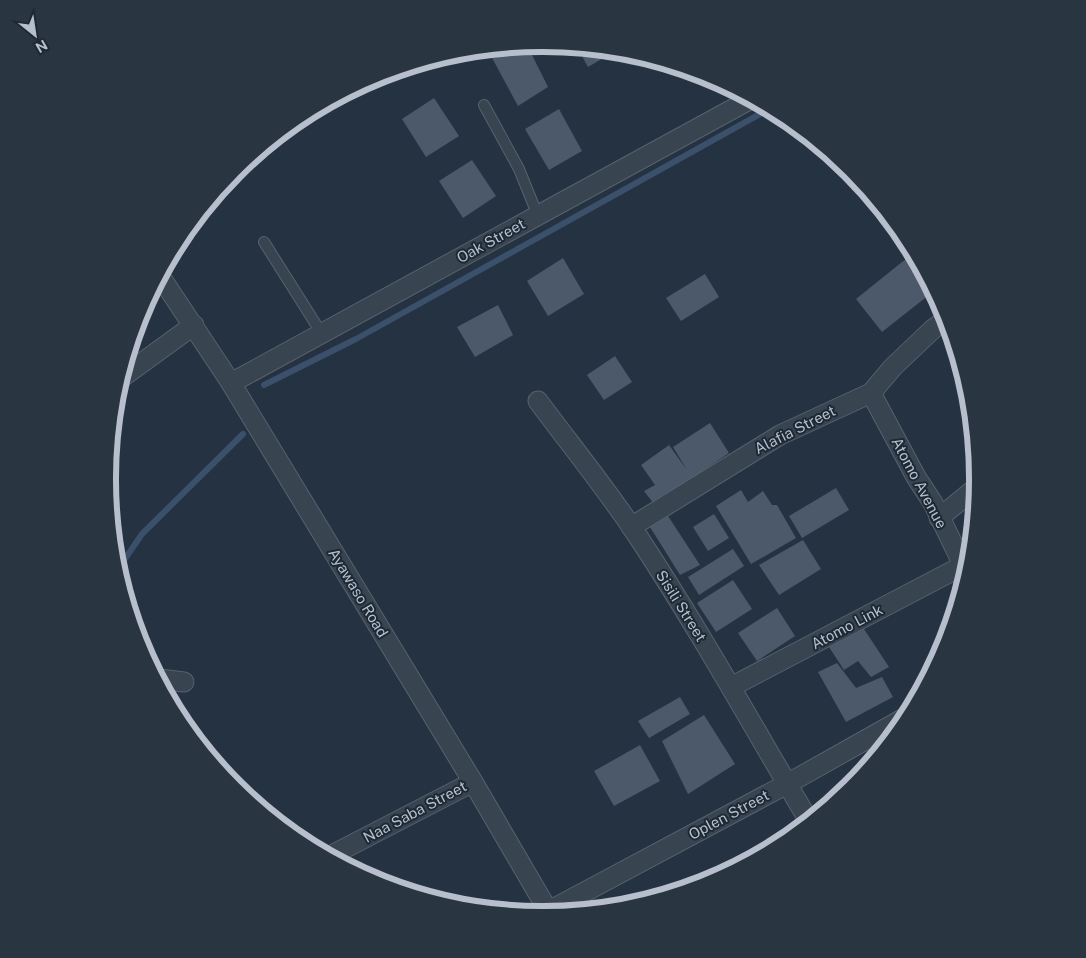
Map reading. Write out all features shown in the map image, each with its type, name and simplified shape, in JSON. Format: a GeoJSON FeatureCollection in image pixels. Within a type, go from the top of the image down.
{"type":"FeatureCollection","features":[{"type":"Feature","properties":{"kind":"street","name":"Oak Street"},"geometry":{"type":"LineString","coordinates":[[231,383],[744,103]]}},
{"type":"Feature","properties":{"kind":"street","name":"Ayawaso Road"},"geometry":{"type":"LineString","coordinates":[[164,282],[231,383],[473,782],[545,906]]}},
{"type":"Feature","properties":{"kind":"street","name":"Alafia Street"},"geometry":{"type":"LineString","coordinates":[[631,527],[780,435],[871,393],[893,368],[940,324]]}},
{"type":"Feature","properties":{"kind":"street"},"geometry":{"type":"LineString","coordinates":[[131,371],[194,325]]}},
{"type":"Feature","properties":{"kind":"street","name":"Atomo Avenue"},"geometry":{"type":"LineString","coordinates":[[871,393],[916,477],[933,503],[961,562]]}},
{"type":"Feature","properties":{"kind":"street","name":"Sisili Street"},"geometry":{"type":"LineString","coordinates":[[538,401],[631,527],[731,687],[806,815]]}},
{"type":"Feature","properties":{"kind":"street"},"geometry":{"type":"LineString","coordinates":[[940,518],[969,494]]}},
{"type":"Feature","properties":{"kind":"street","name":"Atomo Link"},"geometry":{"type":"LineString","coordinates":[[731,687],[958,573]]}},
{"type":"Feature","properties":{"kind":"street"},"geometry":{"type":"LineString","coordinates":[[167,680],[184,682]]}},
{"type":"Feature","properties":{"kind":"street","name":"Oplen Street"},"geometry":{"type":"LineString","coordinates":[[561,905],[788,784],[891,726]]}},
{"type":"Feature","properties":{"kind":"street","name":"Naa Saba Street"},"geometry":{"type":"LineString","coordinates":[[337,852],[473,782]]}},
{"type":"Feature","properties":{"kind":"lane"},"geometry":{"type":"LineString","coordinates":[[484,105],[519,170],[538,216]]}},
{"type":"Feature","properties":{"kind":"lane"},"geometry":{"type":"LineString","coordinates":[[264,242],[322,334]]}},
{"type":"Feature","properties":{"kind":"building"},"geometry":{"type":"Polygon","coordinates":[[[531,52],[548,87],[518,106],[491,56],[531,52]]]}},
{"type":"Feature","properties":{"kind":"building"},"geometry":{"type":"Polygon","coordinates":[[[581,54],[605,57],[588,67],[581,54]]]}},
{"type":"Feature","properties":{"kind":"building"},"geometry":{"type":"Polygon","coordinates":[[[434,98],[459,136],[426,157],[402,119],[434,98]]]}},
{"type":"Feature","properties":{"kind":"building"},"geometry":{"type":"Polygon","coordinates":[[[559,109],[582,151],[549,170],[525,129],[559,109]]]}},
{"type":"Feature","properties":{"kind":"building"},"geometry":{"type":"Polygon","coordinates":[[[472,160],[496,196],[463,218],[439,181],[472,160]]]}},
{"type":"Feature","properties":{"kind":"building"},"geometry":{"type":"Polygon","coordinates":[[[563,258],[584,294],[548,316],[527,281],[563,258]]]}},
{"type":"Feature","properties":{"kind":"building"},"geometry":{"type":"Polygon","coordinates":[[[907,258],[928,295],[882,332],[856,299],[907,258]]]}},
{"type":"Feature","properties":{"kind":"building"},"geometry":{"type":"Polygon","coordinates":[[[705,274],[719,297],[681,321],[666,298],[705,274]]]}},
{"type":"Feature","properties":{"kind":"building"},"geometry":{"type":"Polygon","coordinates":[[[498,305],[513,335],[475,357],[457,327],[498,305]]]}},
{"type":"Feature","properties":{"kind":"building"},"geometry":{"type":"Polygon","coordinates":[[[615,356],[632,382],[604,400],[587,375],[615,356]]]}},
{"type":"Feature","properties":{"kind":"building"},"geometry":{"type":"Polygon","coordinates":[[[710,423],[729,453],[654,504],[644,491],[655,485],[641,465],[669,445],[687,470],[673,447],[710,423]]]}},
{"type":"Feature","properties":{"kind":"building"},"geometry":{"type":"Polygon","coordinates":[[[836,488],[849,510],[802,538],[789,516],[836,488]]]}},
{"type":"Feature","properties":{"kind":"building"},"geometry":{"type":"Polygon","coordinates":[[[741,490],[748,502],[763,491],[772,505],[777,505],[796,538],[751,564],[716,506],[741,490]]]}},
{"type":"Feature","properties":{"kind":"building"},"geometry":{"type":"Polygon","coordinates":[[[714,514],[729,538],[708,551],[693,527],[714,514]]]}},
{"type":"Feature","properties":{"kind":"building"},"geometry":{"type":"Polygon","coordinates":[[[668,516],[700,565],[680,575],[650,527],[668,516]]]}},
{"type":"Feature","properties":{"kind":"building"},"geometry":{"type":"Polygon","coordinates":[[[803,540],[821,569],[779,595],[759,565],[803,540]]]}},
{"type":"Feature","properties":{"kind":"building"},"geometry":{"type":"Polygon","coordinates":[[[733,549],[744,566],[699,595],[688,577],[733,549]]]}},
{"type":"Feature","properties":{"kind":"building"},"geometry":{"type":"Polygon","coordinates":[[[733,580],[752,609],[716,632],[697,603],[733,580]]]}},
{"type":"Feature","properties":{"kind":"building"},"geometry":{"type":"Polygon","coordinates":[[[777,608],[795,636],[757,661],[738,633],[777,608]]]}},
{"type":"Feature","properties":{"kind":"building"},"geometry":{"type":"Polygon","coordinates":[[[862,626],[889,667],[871,677],[858,661],[844,670],[829,647],[862,626]]]}},
{"type":"Feature","properties":{"kind":"building"},"geometry":{"type":"Polygon","coordinates":[[[837,663],[856,688],[882,677],[893,697],[846,722],[818,672],[837,663]]]}},
{"type":"Feature","properties":{"kind":"building"},"geometry":{"type":"Polygon","coordinates":[[[680,697],[690,714],[649,738],[638,721],[680,697]]]}},
{"type":"Feature","properties":{"kind":"building"},"geometry":{"type":"Polygon","coordinates":[[[704,715],[735,764],[688,794],[662,741],[704,715]]]}},
{"type":"Feature","properties":{"kind":"building"},"geometry":{"type":"Polygon","coordinates":[[[640,745],[660,781],[614,806],[594,771],[640,745]]]}},
{"type":"Feature","properties":{"kind":"waterway"},"geometry":{"type":"LineString","coordinates":[[264,385],[356,339],[761,113]]}},
{"type":"Feature","properties":{"kind":"waterway"},"geometry":{"type":"LineString","coordinates":[[125,559],[142,534],[243,434]]}}]}
